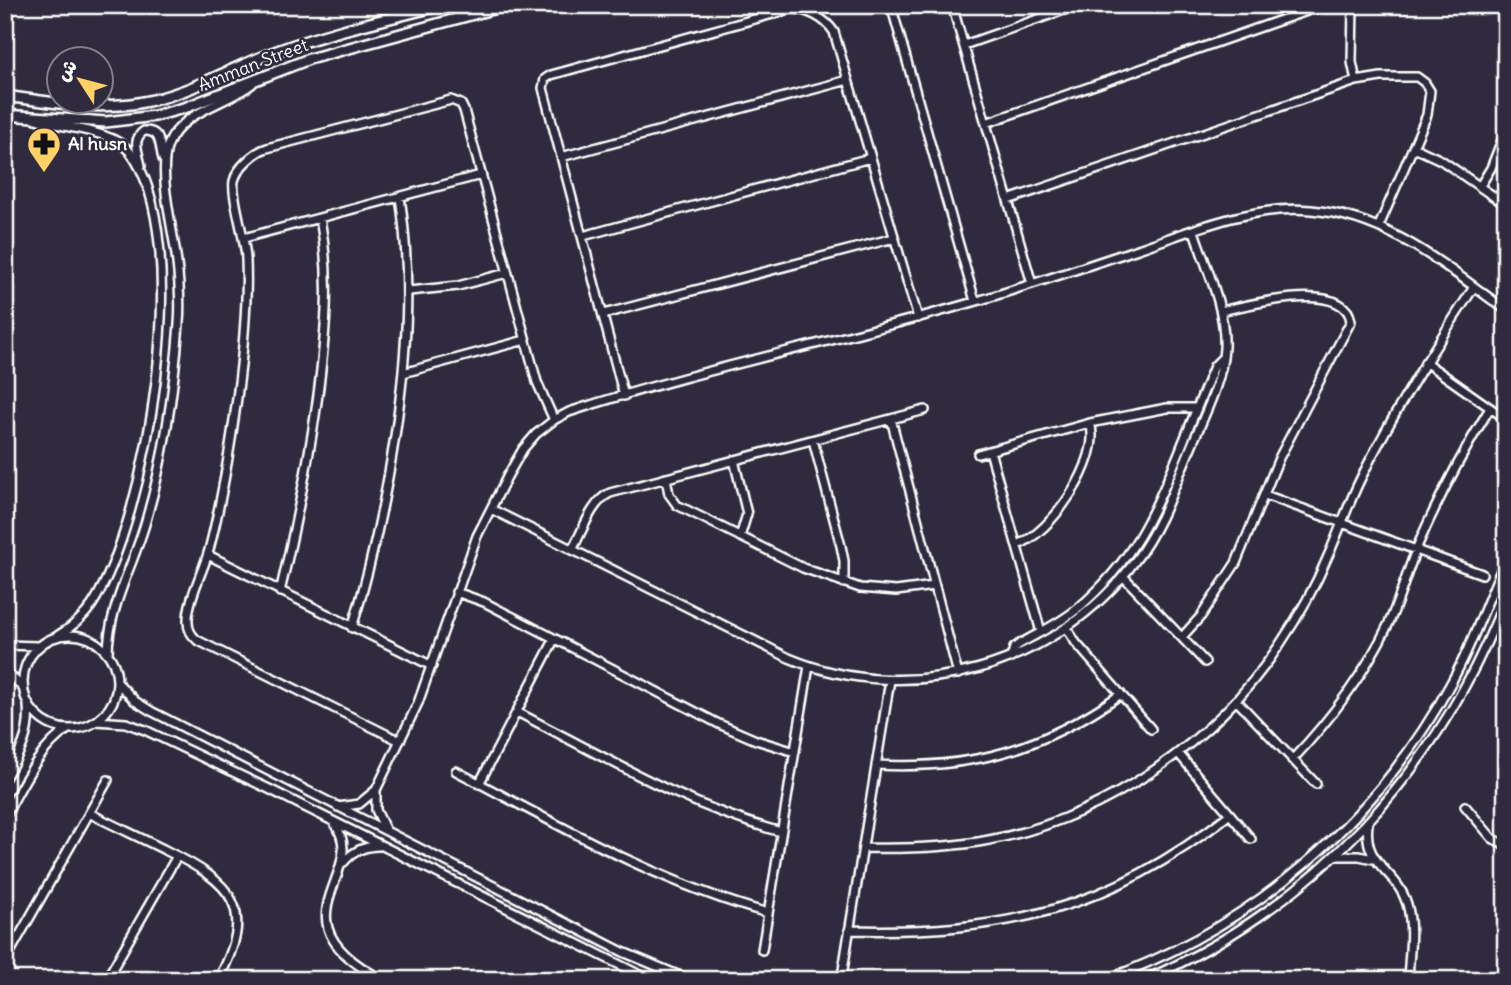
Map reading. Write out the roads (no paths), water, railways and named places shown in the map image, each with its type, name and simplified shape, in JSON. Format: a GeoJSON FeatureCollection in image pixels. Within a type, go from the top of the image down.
{"type":"FeatureCollection","features":[{"type":"Feature","properties":{"kind":"main road","name":"Amman Street"},"geometry":{"type":"LineString","coordinates":[[5,96],[86,106],[155,100],[187,91],[256,59],[299,43],[442,5]]}},
{"type":"Feature","properties":{"kind":"main road","name":"Amman Street"},"geometry":{"type":"LineString","coordinates":[[5,115],[106,122],[139,119],[187,107],[309,59],[507,5]]}},
{"type":"Feature","properties":{"kind":"street"},"geometry":{"type":"LineString","coordinates":[[891,5],[975,301]]}},
{"type":"Feature","properties":{"kind":"street"},"geometry":{"type":"LineString","coordinates":[[952,5],[1032,284]]}},
{"type":"Feature","properties":{"kind":"street"},"geometry":{"type":"LineString","coordinates":[[964,45],[1078,5]]}},
{"type":"Feature","properties":{"kind":"street"},"geometry":{"type":"LineString","coordinates":[[986,122],[1324,5]]}},
{"type":"Feature","properties":{"kind":"street"},"geometry":{"type":"LineString","coordinates":[[1353,5],[1352,54],[1356,81]]}},
{"type":"Feature","properties":{"kind":"street"},"geometry":{"type":"LineString","coordinates":[[624,396],[543,88],[548,77],[791,9],[804,10],[830,26],[918,318]]}},
{"type":"Feature","properties":{"kind":"street"},"geometry":{"type":"LineString","coordinates":[[164,160],[171,138],[186,120],[242,92],[260,77]]}},
{"type":"Feature","properties":{"kind":"street"},"geometry":{"type":"LineString","coordinates":[[1008,200],[1356,81],[1417,77],[1426,83],[1430,91],[1430,101],[1379,226]]}},
{"type":"Feature","properties":{"kind":"street"},"geometry":{"type":"LineString","coordinates":[[561,157],[848,80]]}},
{"type":"Feature","properties":{"kind":"street"},"geometry":{"type":"LineString","coordinates":[[400,741],[194,638],[188,628],[188,616],[208,555],[223,493],[240,370],[246,307],[244,238],[234,181],[252,156],[267,148],[451,100],[463,107],[525,340],[540,390],[554,420]]}},
{"type":"Feature","properties":{"kind":"street"},"geometry":{"type":"LineString","coordinates":[[29,118],[112,138],[130,153],[142,173]]}},
{"type":"Feature","properties":{"kind":"street"},"geometry":{"type":"LineString","coordinates":[[1480,186],[1491,168],[1506,130]]}},
{"type":"Feature","properties":{"kind":"street"},"geometry":{"type":"LineString","coordinates":[[5,778],[26,740],[29,725],[23,687],[28,660],[39,646],[76,624],[87,612],[103,584],[140,478],[158,373],[161,285],[155,227],[136,141],[142,132],[153,131],[157,134],[164,160],[179,273],[179,328],[171,396],[152,497],[140,541],[111,619],[108,654]]}},
{"type":"Feature","properties":{"kind":"street"},"geometry":{"type":"LineString","coordinates":[[1413,147],[1441,160],[1506,205]]}},
{"type":"Feature","properties":{"kind":"street"},"geometry":{"type":"LineString","coordinates":[[583,236],[870,158]]}},
{"type":"Feature","properties":{"kind":"street"},"geometry":{"type":"LineString","coordinates":[[244,238],[481,176]]}},
{"type":"Feature","properties":{"kind":"street"},"geometry":{"type":"LineString","coordinates":[[352,628],[370,570],[381,520],[403,373],[409,291],[400,197]]}},
{"type":"Feature","properties":{"kind":"street"},"geometry":{"type":"LineString","coordinates":[[389,833],[378,817],[376,790],[432,666],[477,536],[523,449],[536,434],[569,412],[918,318],[1032,284],[1235,216],[1282,209],[1329,212],[1379,226],[1410,243],[1506,310]]}},
{"type":"Feature","properties":{"kind":"street"},"geometry":{"type":"LineString","coordinates":[[280,592],[307,473],[327,321],[326,259],[320,218]]}},
{"type":"Feature","properties":{"kind":"street"},"geometry":{"type":"LineString","coordinates":[[491,509],[809,666],[890,680],[920,680],[957,674],[1011,658],[1039,645],[1096,604],[1123,576],[1146,545],[1164,511],[1216,386],[1223,357],[1221,311],[1194,230]]}},
{"type":"Feature","properties":{"kind":"street"},"geometry":{"type":"LineString","coordinates":[[604,314],[894,238]]}},
{"type":"Feature","properties":{"kind":"street"},"geometry":{"type":"LineString","coordinates":[[409,291],[458,286],[507,273]]}},
{"type":"Feature","properties":{"kind":"street"},"geometry":{"type":"LineString","coordinates":[[863,848],[947,846],[1014,834],[1108,797],[1178,753],[1211,726],[1278,648],[1297,619],[1397,408],[1474,287]]}},
{"type":"Feature","properties":{"kind":"street"},"geometry":{"type":"LineString","coordinates":[[1182,637],[1201,616],[1236,563],[1294,427],[1349,329],[1350,315],[1346,309],[1335,303],[1293,297],[1265,300],[1221,311]]}},
{"type":"Feature","properties":{"kind":"street"},"geometry":{"type":"LineString","coordinates":[[403,373],[525,340]]}},
{"type":"Feature","properties":{"kind":"street"},"geometry":{"type":"LineString","coordinates":[[1011,658],[1014,648],[1076,610],[1128,556],[1156,507],[1214,366],[1223,357]]}},
{"type":"Feature","properties":{"kind":"street"},"geometry":{"type":"LineString","coordinates":[[1425,362],[1506,419]]}},
{"type":"Feature","properties":{"kind":"street"},"geometry":{"type":"LineString","coordinates":[[978,454],[1090,423],[1167,408],[1197,408]]}},
{"type":"Feature","properties":{"kind":"street"},"geometry":{"type":"LineString","coordinates":[[1292,760],[1317,734],[1367,663],[1387,627],[1416,549],[1442,491],[1490,408]]}},
{"type":"Feature","properties":{"kind":"street"},"geometry":{"type":"LineString","coordinates":[[572,550],[596,505],[604,496],[925,410]]}},
{"type":"Feature","properties":{"kind":"street"},"geometry":{"type":"LineString","coordinates":[[891,419],[957,674]]}},
{"type":"Feature","properties":{"kind":"street"},"geometry":{"type":"LineString","coordinates":[[1017,545],[1033,538],[1070,494],[1092,449],[1094,432],[1090,423]]}},
{"type":"Feature","properties":{"kind":"street"},"geometry":{"type":"LineString","coordinates":[[813,440],[843,553],[844,583]]}},
{"type":"Feature","properties":{"kind":"street"},"geometry":{"type":"LineString","coordinates":[[990,451],[1041,632]]}},
{"type":"Feature","properties":{"kind":"street"},"geometry":{"type":"LineString","coordinates":[[734,460],[746,506],[746,521],[740,537]]}},
{"type":"Feature","properties":{"kind":"street"},"geometry":{"type":"LineString","coordinates":[[666,478],[673,502],[803,568],[860,588],[896,591],[934,586]]}},
{"type":"Feature","properties":{"kind":"street"},"geometry":{"type":"LineString","coordinates":[[1265,495],[1482,574]]}},
{"type":"Feature","properties":{"kind":"street"},"geometry":{"type":"LineString","coordinates":[[208,555],[432,666]]}},
{"type":"Feature","properties":{"kind":"street"},"geometry":{"type":"LineString","coordinates":[[1104,980],[1175,950],[1246,909],[1310,860],[1359,813],[1404,759],[1442,700],[1464,659],[1506,559]]}},
{"type":"Feature","properties":{"kind":"street"},"geometry":{"type":"LineString","coordinates":[[1123,576],[1206,662]]}},
{"type":"Feature","properties":{"kind":"street"},"geometry":{"type":"LineString","coordinates":[[456,592],[484,602],[719,724],[756,740],[795,752]]}},
{"type":"Feature","properties":{"kind":"street"},"geometry":{"type":"LineString","coordinates":[[1144,980],[1196,955],[1246,926],[1287,897],[1336,856],[1368,823],[1414,768],[1454,708],[1506,596]]}},
{"type":"Feature","properties":{"kind":"street"},"geometry":{"type":"LineString","coordinates":[[1066,627],[1076,643],[1151,729]]}},
{"type":"Feature","properties":{"kind":"street"},"geometry":{"type":"LineString","coordinates":[[27,702],[34,713],[44,721],[68,729],[96,721],[114,700],[117,682],[114,665],[108,654],[85,637],[71,634],[57,636]]}},
{"type":"Feature","properties":{"kind":"street"},"geometry":{"type":"LineString","coordinates":[[480,784],[554,640]]}},
{"type":"Feature","properties":{"kind":"street"},"geometry":{"type":"LineString","coordinates":[[5,645],[39,646]]}},
{"type":"Feature","properties":{"kind":"street"},"geometry":{"type":"LineString","coordinates":[[762,950],[809,666]]}},
{"type":"Feature","properties":{"kind":"street"},"geometry":{"type":"LineString","coordinates":[[5,670],[23,687]]}},
{"type":"Feature","properties":{"kind":"street"},"geometry":{"type":"LineString","coordinates":[[843,970],[890,680]]}},
{"type":"Feature","properties":{"kind":"street"},"geometry":{"type":"LineString","coordinates":[[117,682],[143,707],[623,952],[690,980]]}},
{"type":"Feature","properties":{"kind":"street"},"geometry":{"type":"LineString","coordinates":[[876,765],[945,764],[1012,752],[1080,721],[1121,694]]}},
{"type":"Feature","properties":{"kind":"street"},"geometry":{"type":"LineString","coordinates":[[1236,700],[1316,784]]}},
{"type":"Feature","properties":{"kind":"street"},"geometry":{"type":"LineString","coordinates":[[517,712],[687,799],[733,818],[781,832]]}},
{"type":"Feature","properties":{"kind":"street"},"geometry":{"type":"LineString","coordinates":[[96,721],[126,723],[145,730],[650,980]]}},
{"type":"Feature","properties":{"kind":"street"},"geometry":{"type":"LineString","coordinates":[[5,817],[39,757],[68,729]]}},
{"type":"Feature","properties":{"kind":"street"},"geometry":{"type":"LineString","coordinates":[[1178,753],[1251,839]]}},
{"type":"Feature","properties":{"kind":"street"},"geometry":{"type":"LineString","coordinates":[[456,771],[659,875],[713,897],[768,913]]}},
{"type":"Feature","properties":{"kind":"street"},"geometry":{"type":"LineString","coordinates":[[5,961],[108,780]]}},
{"type":"Feature","properties":{"kind":"street"},"geometry":{"type":"LineString","coordinates":[[338,807],[359,804],[376,790]]}},
{"type":"Feature","properties":{"kind":"street"},"geometry":{"type":"LineString","coordinates":[[1465,806],[1492,838],[1506,846]]}},
{"type":"Feature","properties":{"kind":"street"},"geometry":{"type":"LineString","coordinates":[[89,813],[177,856],[215,878],[230,897],[237,932],[218,980]]}},
{"type":"Feature","properties":{"kind":"street"},"geometry":{"type":"LineString","coordinates":[[849,930],[915,932],[957,929],[1035,916],[1091,898],[1121,884],[1177,853],[1230,814]]}},
{"type":"Feature","properties":{"kind":"street"},"geometry":{"type":"LineString","coordinates":[[331,820],[342,837],[343,856],[327,906],[332,938],[353,963],[383,980]]}},
{"type":"Feature","properties":{"kind":"street"},"geometry":{"type":"LineString","coordinates":[[1368,823],[1368,842],[1373,859],[1397,883],[1407,904],[1410,919],[1408,980]]}},
{"type":"Feature","properties":{"kind":"street"},"geometry":{"type":"LineString","coordinates":[[341,865],[363,848],[382,846]]}},
{"type":"Feature","properties":{"kind":"street"},"geometry":{"type":"LineString","coordinates":[[106,980],[177,856]]}},
{"type":"Feature","properties":{"kind":"street"},"geometry":{"type":"LineString","coordinates":[[1336,856],[1373,859]]}},
{"type":"Feature","properties":{"kind":"place","name":"Al husn"},"geometry":{"type":"Point","coordinates":[44,174]}}]}
